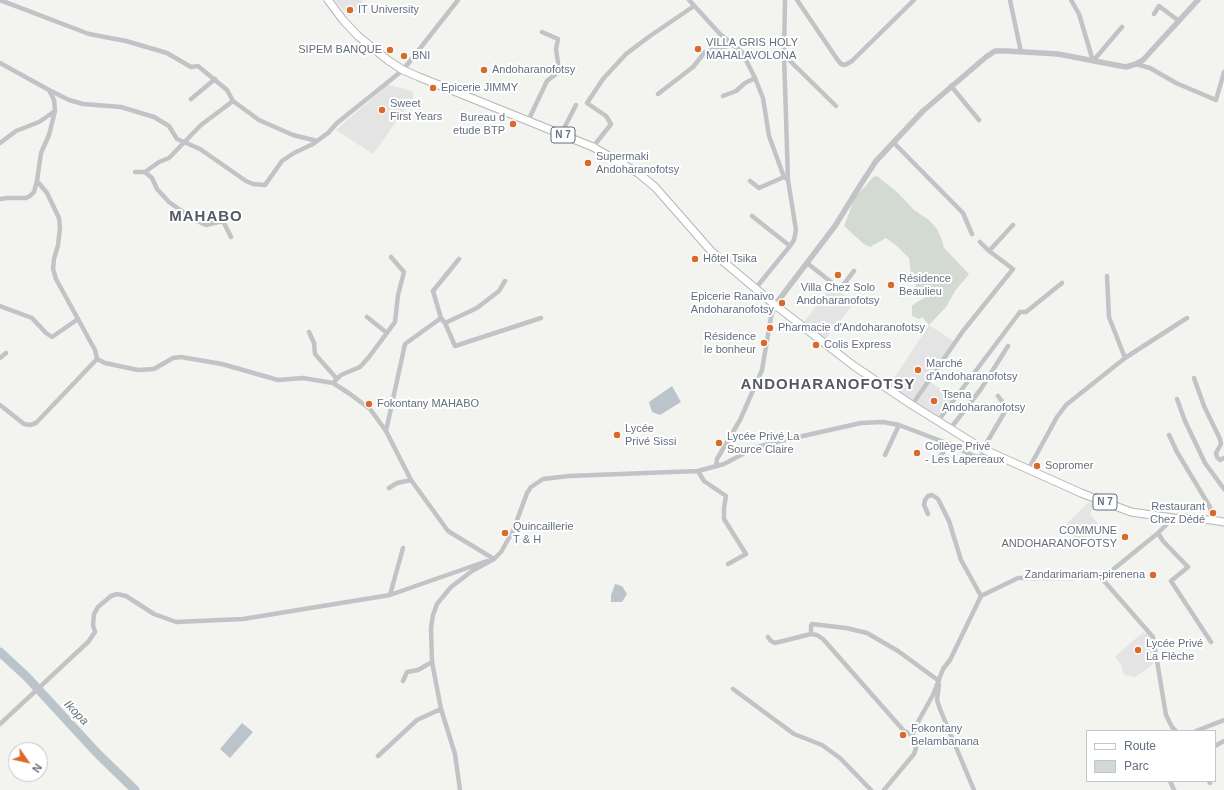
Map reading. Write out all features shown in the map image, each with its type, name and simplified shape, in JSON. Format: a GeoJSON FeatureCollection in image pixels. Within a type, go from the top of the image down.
{"type":"FeatureCollection","features":[{"type":"Feature","properties":{"kind":"main road","name":"N 7"},"geometry":{"type":"LineString","coordinates":[[328,0],[343,20],[358,36],[389,61],[404,70],[593,147],[616,159],[647,180],[655,187],[712,252],[755,289],[854,366],[912,405],[983,449],[1082,493],[1131,512],[1173,518],[1224,522]]}},
{"type":"Feature","properties":{"kind":"street"},"geometry":{"type":"LineString","coordinates":[[0,0],[89,34],[126,41],[167,53],[191,67],[198,66],[227,90],[233,101],[259,120],[293,135],[317,141]]}},
{"type":"Feature","properties":{"kind":"street"},"geometry":{"type":"LineString","coordinates":[[0,62],[69,100],[91,105],[106,104],[121,106],[154,118],[169,126],[177,139],[200,149],[246,181],[253,184],[265,184],[282,161],[294,153],[314,144],[328,133],[337,123],[404,70],[458,0]]}},
{"type":"Feature","properties":{"kind":"street"},"geometry":{"type":"LineString","coordinates":[[689,0],[732,45],[742,52],[763,98],[769,136],[786,178]]}},
{"type":"Feature","properties":{"kind":"street"},"geometry":{"type":"LineString","coordinates":[[755,289],[790,246],[794,240],[796,230],[786,178],[784,55],[785,0]]}},
{"type":"Feature","properties":{"kind":"street"},"geometry":{"type":"LineString","coordinates":[[797,0],[837,59],[841,64],[845,65],[852,61],[914,0]]}},
{"type":"Feature","properties":{"kind":"street"},"geometry":{"type":"LineString","coordinates":[[1010,0],[1021,52]]}},
{"type":"Feature","properties":{"kind":"street"},"geometry":{"type":"LineString","coordinates":[[1071,0],[1079,14],[1093,61]]}},
{"type":"Feature","properties":{"kind":"street"},"geometry":{"type":"LineString","coordinates":[[716,466],[717,459],[740,420],[762,370],[771,317],[775,305],[835,226],[876,161],[923,111],[951,86],[995,51],[1058,54],[1126,66],[1136,64],[1143,60],[1198,0]]}},
{"type":"Feature","properties":{"kind":"street"},"geometry":{"type":"LineString","coordinates":[[593,147],[611,124],[606,116],[587,103],[603,79],[626,54],[694,6]]}},
{"type":"Feature","properties":{"kind":"street"},"geometry":{"type":"LineString","coordinates":[[1154,14],[1159,6],[1179,21]]}},
{"type":"Feature","properties":{"kind":"street"},"geometry":{"type":"LineString","coordinates":[[1093,61],[1122,27]]}},
{"type":"Feature","properties":{"kind":"street"},"geometry":{"type":"LineString","coordinates":[[528,121],[547,81],[559,70],[556,49],[558,39],[542,32]]}},
{"type":"Feature","properties":{"kind":"street"},"geometry":{"type":"LineString","coordinates":[[658,94],[693,67],[705,52],[732,45]]}},
{"type":"Feature","properties":{"kind":"street"},"geometry":{"type":"LineString","coordinates":[[784,55],[836,106]]}},
{"type":"Feature","properties":{"kind":"street"},"geometry":{"type":"LineString","coordinates":[[1136,64],[1150,68],[1176,83],[1216,100],[1224,72]]}},
{"type":"Feature","properties":{"kind":"street"},"geometry":{"type":"LineString","coordinates":[[723,96],[736,91],[745,83],[755,78]]}},
{"type":"Feature","properties":{"kind":"street"},"geometry":{"type":"LineString","coordinates":[[191,99],[215,79]]}},
{"type":"Feature","properties":{"kind":"street"},"geometry":{"type":"LineString","coordinates":[[951,86],[979,120]]}},
{"type":"Feature","properties":{"kind":"street"},"geometry":{"type":"LineString","coordinates":[[0,199],[26,198],[34,192],[38,181],[41,153],[49,135],[55,111],[54,100],[49,90]]}},
{"type":"Feature","properties":{"kind":"street"},"geometry":{"type":"LineString","coordinates":[[135,172],[145,172],[159,162],[169,158],[201,125],[233,101]]}},
{"type":"Feature","properties":{"kind":"street"},"geometry":{"type":"LineString","coordinates":[[561,134],[576,105]]}},
{"type":"Feature","properties":{"kind":"street"},"geometry":{"type":"LineString","coordinates":[[0,143],[16,131],[39,122],[55,111]]}},
{"type":"Feature","properties":{"kind":"street"},"geometry":{"type":"LineString","coordinates":[[893,142],[963,213],[972,234]]}},
{"type":"Feature","properties":{"kind":"street"},"geometry":{"type":"LineString","coordinates":[[145,172],[152,178],[157,188],[169,202],[193,219],[206,225],[223,221],[231,237]]}},
{"type":"Feature","properties":{"kind":"street"},"geometry":{"type":"LineString","coordinates":[[750,181],[759,188],[786,178]]}},
{"type":"Feature","properties":{"kind":"street"},"geometry":{"type":"LineString","coordinates":[[38,181],[47,193],[59,218],[60,228],[53,269],[56,279],[95,350],[97,359]]}},
{"type":"Feature","properties":{"kind":"street"},"geometry":{"type":"LineString","coordinates":[[752,216],[790,246]]}},
{"type":"Feature","properties":{"kind":"street"},"geometry":{"type":"LineString","coordinates":[[989,251],[1013,226]]}},
{"type":"Feature","properties":{"kind":"street"},"geometry":{"type":"LineString","coordinates":[[912,405],[962,331],[1013,269],[989,251],[980,242]]}},
{"type":"Feature","properties":{"kind":"street"},"geometry":{"type":"LineString","coordinates":[[333,383],[341,375],[360,366],[395,322],[398,295],[404,272],[391,257]]}},
{"type":"Feature","properties":{"kind":"street"},"geometry":{"type":"LineString","coordinates":[[459,259],[432,291],[441,318],[445,323],[455,346],[541,318]]}},
{"type":"Feature","properties":{"kind":"street"},"geometry":{"type":"LineString","coordinates":[[807,263],[840,289],[854,271]]}},
{"type":"Feature","properties":{"kind":"street"},"geometry":{"type":"LineString","coordinates":[[1107,276],[1109,317],[1125,358]]}},
{"type":"Feature","properties":{"kind":"street"},"geometry":{"type":"LineString","coordinates":[[445,323],[477,308],[499,291],[505,281]]}},
{"type":"Feature","properties":{"kind":"street"},"geometry":{"type":"LineString","coordinates":[[938,421],[1020,312],[1026,312],[1062,283]]}},
{"type":"Feature","properties":{"kind":"street"},"geometry":{"type":"LineString","coordinates":[[0,306],[32,318],[46,333],[52,337],[78,320]]}},
{"type":"Feature","properties":{"kind":"street"},"geometry":{"type":"LineString","coordinates":[[367,317],[387,333]]}},
{"type":"Feature","properties":{"kind":"street"},"geometry":{"type":"LineString","coordinates":[[386,431],[405,344],[441,318]]}},
{"type":"Feature","properties":{"kind":"street"},"geometry":{"type":"LineString","coordinates":[[1028,470],[1057,417],[1066,405],[1125,358],[1187,318]]}},
{"type":"Feature","properties":{"kind":"street"},"geometry":{"type":"LineString","coordinates":[[309,332],[314,343],[315,354],[337,379]]}},
{"type":"Feature","properties":{"kind":"street"},"geometry":{"type":"LineString","coordinates":[[950,428],[981,389],[1008,346]]}},
{"type":"Feature","properties":{"kind":"street"},"geometry":{"type":"LineString","coordinates":[[0,358],[6,353]]}},
{"type":"Feature","properties":{"kind":"street"},"geometry":{"type":"LineString","coordinates":[[97,359],[105,363],[138,370],[154,369],[173,358],[181,357],[222,364],[278,380],[303,378],[333,383],[370,410],[386,431],[411,480],[448,531],[494,559]]}},
{"type":"Feature","properties":{"kind":"street"},"geometry":{"type":"LineString","coordinates":[[0,405],[24,424],[30,425],[36,423],[97,359]]}},
{"type":"Feature","properties":{"kind":"street"},"geometry":{"type":"LineString","coordinates":[[1194,378],[1204,406],[1220,439],[1221,444],[1216,453],[1217,457],[1220,460],[1224,458]]}},
{"type":"Feature","properties":{"kind":"street"},"geometry":{"type":"LineString","coordinates":[[983,449],[1007,408],[998,396]]}},
{"type":"Feature","properties":{"kind":"street"},"geometry":{"type":"LineString","coordinates":[[1177,399],[1184,421],[1205,462],[1224,489]]}},
{"type":"Feature","properties":{"kind":"street"},"geometry":{"type":"LineString","coordinates":[[460,790],[456,754],[441,709],[432,662],[431,628],[433,615],[438,604],[451,587],[494,559],[503,548],[513,531],[527,494],[531,487],[542,479],[569,476],[698,471],[724,464],[754,448],[861,423],[883,422],[899,425],[976,456],[992,454]]}},
{"type":"Feature","properties":{"kind":"street"},"geometry":{"type":"LineString","coordinates":[[884,455],[899,425]]}},
{"type":"Feature","properties":{"kind":"street"},"geometry":{"type":"LineString","coordinates":[[1169,435],[1177,452],[1210,507],[1212,520]]}},
{"type":"Feature","properties":{"kind":"street"},"geometry":{"type":"LineString","coordinates":[[937,461],[949,444]]}},
{"type":"Feature","properties":{"kind":"street"},"geometry":{"type":"LineString","coordinates":[[698,471],[704,481],[726,496],[724,519],[746,554],[728,564]]}},
{"type":"Feature","properties":{"kind":"street"},"geometry":{"type":"LineString","coordinates":[[388,488],[397,483],[411,480]]}},
{"type":"Feature","properties":{"kind":"street"},"geometry":{"type":"LineString","coordinates":[[928,514],[924,505],[925,500],[928,496],[932,495],[938,499],[948,521],[961,560],[981,596]]}},
{"type":"Feature","properties":{"kind":"street"},"geometry":{"type":"LineString","coordinates":[[1101,576],[1110,572],[1158,533],[1173,518]]}},
{"type":"Feature","properties":{"kind":"street"},"geometry":{"type":"LineString","coordinates":[[1158,533],[1163,541],[1188,567],[1171,581],[1211,642]]}},
{"type":"Feature","properties":{"kind":"street"},"geometry":{"type":"LineString","coordinates":[[390,595],[403,548]]}},
{"type":"Feature","properties":{"kind":"street"},"geometry":{"type":"LineString","coordinates":[[0,724],[88,642],[95,632],[93,625],[94,614],[98,607],[111,596],[117,594],[126,596],[154,614],[176,622],[243,619],[390,595],[494,559]]}},
{"type":"Feature","properties":{"kind":"street"},"geometry":{"type":"LineString","coordinates":[[884,790],[914,754],[916,748],[912,735],[933,695],[943,669],[950,660],[981,596],[1018,578],[1073,578],[1096,573],[1101,576],[1153,637],[1166,715],[1175,730]]}},
{"type":"Feature","properties":{"kind":"street"},"geometry":{"type":"LineString","coordinates":[[811,634],[812,624],[846,628],[867,634],[898,651],[939,681]]}},
{"type":"Feature","properties":{"kind":"street"},"geometry":{"type":"LineString","coordinates":[[768,637],[775,643],[811,634],[817,635],[823,639],[904,731],[912,735]]}},
{"type":"Feature","properties":{"kind":"street"},"geometry":{"type":"LineString","coordinates":[[403,681],[407,672],[418,670],[432,662]]}},
{"type":"Feature","properties":{"kind":"street"},"geometry":{"type":"LineString","coordinates":[[939,681],[937,700],[964,762],[974,790]]}},
{"type":"Feature","properties":{"kind":"street"},"geometry":{"type":"LineString","coordinates":[[733,689],[794,734],[822,745],[840,758],[871,790]]}},
{"type":"Feature","properties":{"kind":"street"},"geometry":{"type":"LineString","coordinates":[[378,756],[417,720],[441,709]]}},
{"type":"Feature","properties":{"kind":"street"},"geometry":{"type":"LineString","coordinates":[[1199,730],[1224,720]]}},
{"type":"Feature","properties":{"kind":"shaded area","name":"IT University"},"geometry":{"type":"Polygon","coordinates":[[[334,0],[361,0],[364,4],[349,16],[334,0]]]}},
{"type":"Feature","properties":{"kind":"shaded area","name":"Sweet First Years"},"geometry":{"type":"Polygon","coordinates":[[[388,85],[413,91],[413,98],[373,154],[336,130],[388,85]]]}},
{"type":"Feature","properties":{"kind":"shaded area"},"geometry":{"type":"Polygon","coordinates":[[[831,286],[854,303],[825,340],[804,322],[831,286]]]}},
{"type":"Feature","properties":{"kind":"shaded area","name":"Marché d'Andoharanofotsy"},"geometry":{"type":"Polygon","coordinates":[[[929,325],[955,342],[912,405],[887,389],[929,325]]]}},
{"type":"Feature","properties":{"kind":"shaded area","name":"Tsena Andoharanofotsy"},"geometry":{"type":"Polygon","coordinates":[[[930,382],[953,397],[937,418],[915,405],[930,382]]]}},
{"type":"Feature","properties":{"kind":"shaded area"},"geometry":{"type":"Polygon","coordinates":[[[672,386],[681,402],[660,415],[652,412],[649,402],[672,386]]]}},
{"type":"Feature","properties":{"kind":"shaded area"},"geometry":{"type":"Polygon","coordinates":[[[1089,502],[1095,505],[1090,514],[1100,526],[1080,541],[1063,527],[1089,502]]]}},
{"type":"Feature","properties":{"kind":"shaded area"},"geometry":{"type":"Polygon","coordinates":[[[615,584],[622,586],[627,594],[622,602],[611,602],[611,595],[615,584]]]}},
{"type":"Feature","properties":{"kind":"shaded area","name":"Lycée Privé La Flèche"},"geometry":{"type":"Polygon","coordinates":[[[1143,632],[1145,634],[1148,633],[1150,636],[1154,662],[1151,666],[1135,677],[1124,675],[1121,665],[1115,657],[1143,632]]]}},
{"type":"Feature","properties":{"kind":"shaded area"},"geometry":{"type":"Polygon","coordinates":[[[242,723],[253,732],[230,758],[220,749],[242,723]]]}},
{"type":"Feature","properties":{"kind":"green space"},"geometry":{"type":"Polygon","coordinates":[[[877,176],[898,193],[914,210],[929,220],[937,229],[944,248],[969,274],[955,291],[946,307],[929,325],[922,317],[919,319],[912,316],[912,306],[926,297],[915,293],[916,282],[911,275],[909,258],[886,238],[870,247],[864,244],[844,226],[856,195],[873,177],[877,176]]]}},
{"type":"Feature","properties":{"kind":"waterway","name":"Ikopa"},"geometry":{"type":"LineString","coordinates":[[0,652],[27,677],[97,753],[135,790]]}},
{"type":"Feature","properties":{"kind":"place","name":"IT University"},"geometry":{"type":"Point","coordinates":[350,10]}},
{"type":"Feature","properties":{"kind":"place","name":"VILLA GRIS HOLY MAHALAVOLONA"},"geometry":{"type":"Point","coordinates":[698,49]}},
{"type":"Feature","properties":{"kind":"place","name":"SIPEM BANQUE"},"geometry":{"type":"Point","coordinates":[390,50]}},
{"type":"Feature","properties":{"kind":"place","name":"BNI"},"geometry":{"type":"Point","coordinates":[404,56]}},
{"type":"Feature","properties":{"kind":"place","name":"Andoharanofotsy"},"geometry":{"type":"Point","coordinates":[484,70]}},
{"type":"Feature","properties":{"kind":"place","name":"Epicerie JIMMY"},"geometry":{"type":"Point","coordinates":[433,88]}},
{"type":"Feature","properties":{"kind":"place","name":"Sweet First Years"},"geometry":{"type":"Point","coordinates":[382,110]}},
{"type":"Feature","properties":{"kind":"place","name":"Bureau d etude BTP"},"geometry":{"type":"Point","coordinates":[513,124]}},
{"type":"Feature","properties":{"kind":"place","name":"Supermaki Andoharanofotsy"},"geometry":{"type":"Point","coordinates":[588,163]}},
{"type":"Feature","properties":{"kind":"place","name":"Hôtel Tsika"},"geometry":{"type":"Point","coordinates":[695,259]}},
{"type":"Feature","properties":{"kind":"place","name":"Villa Chez Solo Andoharanofotsy"},"geometry":{"type":"Point","coordinates":[838,275]}},
{"type":"Feature","properties":{"kind":"place","name":"Résidence Beaulieu"},"geometry":{"type":"Point","coordinates":[891,285]}},
{"type":"Feature","properties":{"kind":"place","name":"Epicerie Ranaivo Andoharanofotsy"},"geometry":{"type":"Point","coordinates":[782,303]}},
{"type":"Feature","properties":{"kind":"place","name":"Pharmacie d'Andoharanofotsy"},"geometry":{"type":"Point","coordinates":[770,328]}},
{"type":"Feature","properties":{"kind":"place","name":"Résidence le bonheur"},"geometry":{"type":"Point","coordinates":[764,343]}},
{"type":"Feature","properties":{"kind":"place","name":"Colis Express"},"geometry":{"type":"Point","coordinates":[816,345]}},
{"type":"Feature","properties":{"kind":"place","name":"Marché d'Andoharanofotsy"},"geometry":{"type":"Point","coordinates":[918,370]}},
{"type":"Feature","properties":{"kind":"place","name":"Tsena Andoharanofotsy"},"geometry":{"type":"Point","coordinates":[934,401]}},
{"type":"Feature","properties":{"kind":"place","name":"Fokontany MAHABO"},"geometry":{"type":"Point","coordinates":[369,404]}},
{"type":"Feature","properties":{"kind":"place","name":"Lycée Privé Sissi"},"geometry":{"type":"Point","coordinates":[617,435]}},
{"type":"Feature","properties":{"kind":"place","name":"Lycée Privé La Source Claire"},"geometry":{"type":"Point","coordinates":[719,443]}},
{"type":"Feature","properties":{"kind":"place","name":"Collège Privé - Les Lapereaux"},"geometry":{"type":"Point","coordinates":[917,453]}},
{"type":"Feature","properties":{"kind":"place","name":"Sopromer"},"geometry":{"type":"Point","coordinates":[1037,466]}},
{"type":"Feature","properties":{"kind":"place","name":"Restaurant Chez Dédé"},"geometry":{"type":"Point","coordinates":[1213,513]}},
{"type":"Feature","properties":{"kind":"place","name":"Quincaillerie T & H"},"geometry":{"type":"Point","coordinates":[505,533]}},
{"type":"Feature","properties":{"kind":"place","name":"COMMUNE ANDOHARANOFOTSY"},"geometry":{"type":"Point","coordinates":[1125,537]}},
{"type":"Feature","properties":{"kind":"place","name":"Zandarimariam-pirenena"},"geometry":{"type":"Point","coordinates":[1153,575]}},
{"type":"Feature","properties":{"kind":"place","name":"Lycée Privé La Flèche"},"geometry":{"type":"Point","coordinates":[1138,650]}},
{"type":"Feature","properties":{"kind":"place","name":"Fokontany Belambanana"},"geometry":{"type":"Point","coordinates":[903,735]}},
{"type":"Feature","properties":{"kind":"district","name":"MAHABO"},"geometry":{"type":"Point","coordinates":[206,217]}},
{"type":"Feature","properties":{"kind":"district","name":"ANDOHARANOFOTSY"},"geometry":{"type":"Point","coordinates":[828,385]}}]}
